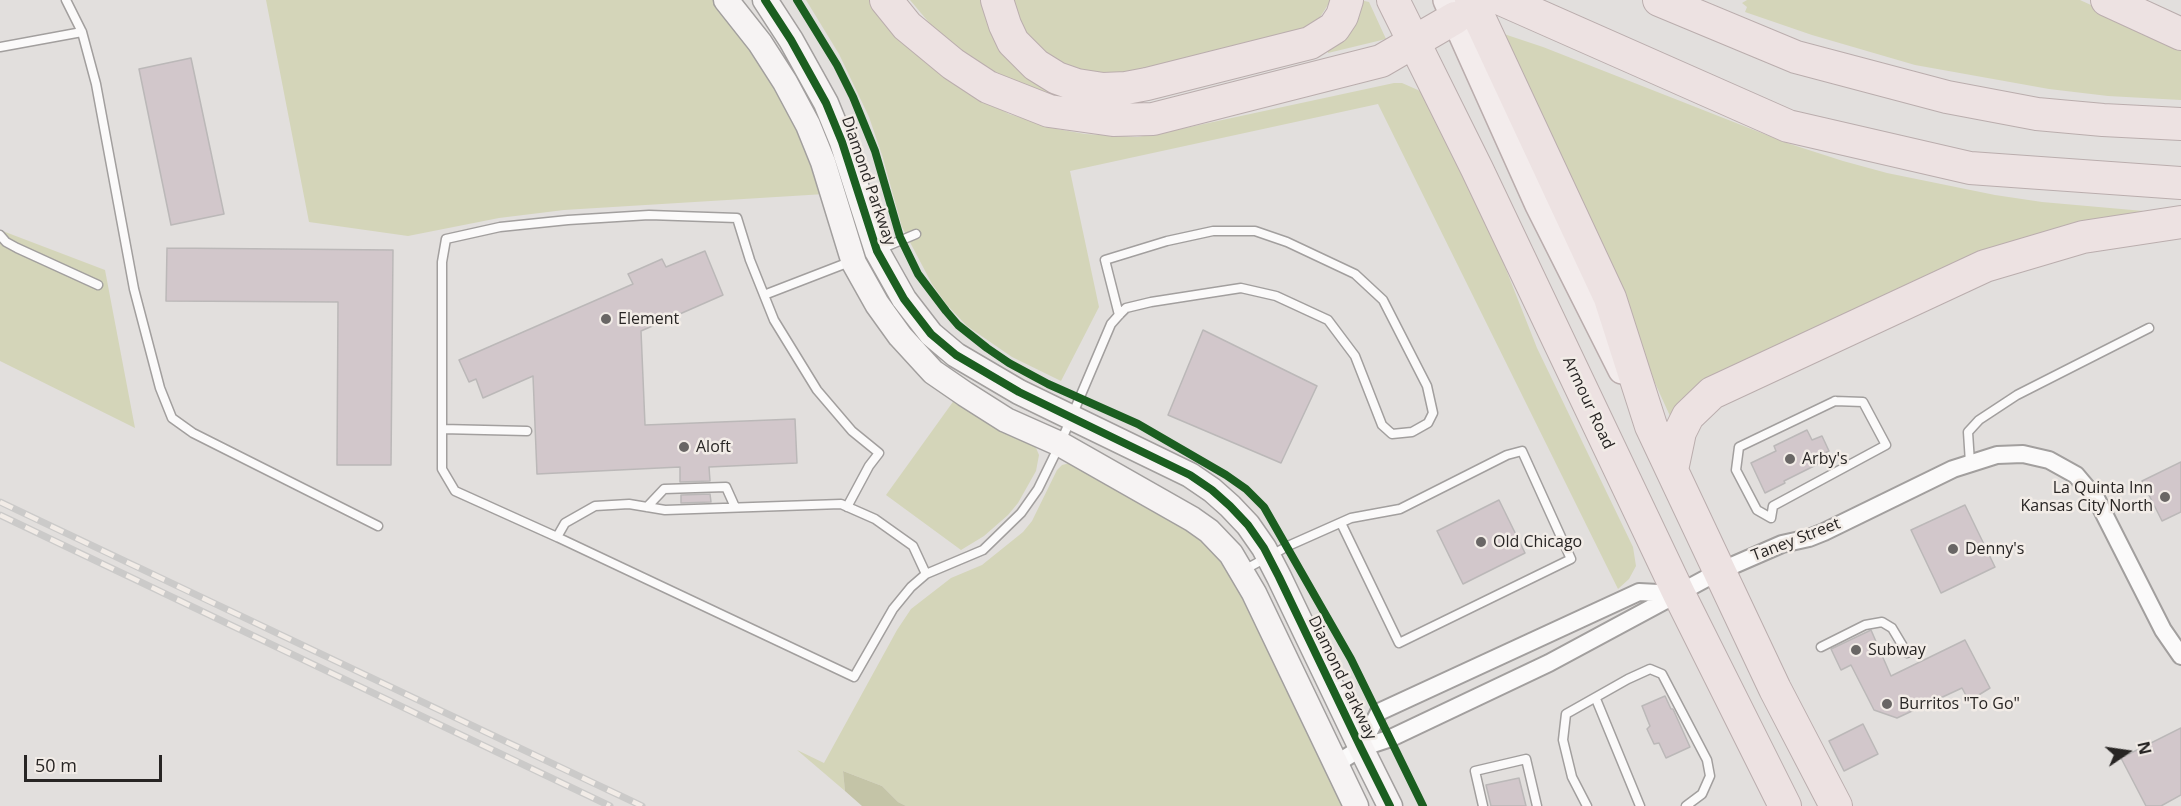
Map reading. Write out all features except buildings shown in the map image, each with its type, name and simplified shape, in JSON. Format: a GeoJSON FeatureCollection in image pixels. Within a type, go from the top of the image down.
{"type":"FeatureCollection","features":[{"type":"Feature","properties":{"kind":"highway"},"geometry":{"type":"LineString","coordinates":[[886,0],[907,26],[953,64],[988,87],[1049,111],[1113,120],[1153,119],[1381,61],[1413,41],[1458,6],[1610,298],[1650,426],[1775,689],[1836,806]]}},
{"type":"Feature","properties":{"kind":"highway"},"geometry":{"type":"LineString","coordinates":[[997,0],[1013,42],[1036,65],[1057,78],[1077,85],[1103,89],[1147,84],[1310,44],[1334,28],[1347,0]]}},
{"type":"Feature","properties":{"kind":"highway","name":"Armour Road"},"geometry":{"type":"LineString","coordinates":[[1393,0],[1477,169],[1679,594],[1785,806]]}},
{"type":"Feature","properties":{"kind":"highway"},"geometry":{"type":"LineString","coordinates":[[1659,0],[1797,57],[1947,97],[2037,114],[2181,124]]}},
{"type":"Feature","properties":{"kind":"highway"},"geometry":{"type":"LineString","coordinates":[[2107,0],[2181,34]]}},
{"type":"Feature","properties":{"kind":"highway"},"geometry":{"type":"LineString","coordinates":[[1506,2],[1788,126],[1970,168],[2181,183]]}},
{"type":"Feature","properties":{"kind":"highway"},"geometry":{"type":"LineString","coordinates":[[1672,470],[1680,432],[1688,416],[1712,393],[1985,266],[2083,237],[2181,222]]}},
{"type":"Feature","properties":{"kind":"street","name":"Diamond Parkway"},"geometry":{"type":"LineString","coordinates":[[726,0],[760,43],[786,82],[808,125],[865,255],[931,333],[956,356],[1019,392],[1190,475],[1212,490],[1248,525],[1268,557],[1390,806]]}},
{"type":"Feature","properties":{"kind":"street","name":"Diamond Parkway"},"geometry":{"type":"LineString","coordinates":[[765,0],[791,40],[826,103],[842,142],[877,304],[900,336],[933,372],[1006,420],[1060,444],[1209,531],[1231,554],[1254,593],[1356,806]]}},
{"type":"Feature","properties":{"kind":"street","name":"Taney Street"},"geometry":{"type":"LineString","coordinates":[[1336,764],[1361,748],[1391,738],[1549,663],[1720,571],[1782,544],[1816,535],[1935,477],[1997,455],[2023,453],[2049,460],[2076,474],[2097,500],[2163,630],[2181,656]]}},
{"type":"Feature","properties":{"kind":"street"},"geometry":{"type":"LineString","coordinates":[[1361,748],[1378,712],[1639,592],[1679,594]]}},
{"type":"Feature","properties":{"kind":"lane"},"geometry":{"type":"LineString","coordinates":[[66,0],[82,32],[96,84],[134,289],[160,388],[172,418],[193,433],[378,526]]}},
{"type":"Feature","properties":{"kind":"lane"},"geometry":{"type":"LineString","coordinates":[[0,47],[82,32]]}},
{"type":"Feature","properties":{"kind":"lane"},"geometry":{"type":"LineString","coordinates":[[847,507],[869,466],[879,453],[852,430],[817,390],[774,320],[750,260],[738,218],[649,215],[568,220],[500,227],[446,239],[442,262],[442,469],[455,491],[854,677],[892,609],[911,586],[926,574],[983,550],[1021,513],[1038,489],[1060,444],[1111,324],[1119,315],[1125,308],[1242,288],[1276,296],[1328,320],[1354,356],[1382,425],[1392,434],[1412,432],[1428,423],[1433,413],[1427,386],[1383,300],[1355,274],[1287,242],[1255,231],[1213,231],[1167,241],[1105,260],[1119,315]]}},
{"type":"Feature","properties":{"kind":"lane"},"geometry":{"type":"LineString","coordinates":[[764,295],[916,234]]}},
{"type":"Feature","properties":{"kind":"lane"},"geometry":{"type":"LineString","coordinates":[[0,235],[6,242],[25,252],[98,285]]}},
{"type":"Feature","properties":{"kind":"lane"},"geometry":{"type":"LineString","coordinates":[[1970,463],[1968,432],[1978,420],[2017,395],[2149,328]]}},
{"type":"Feature","properties":{"kind":"lane"},"geometry":{"type":"LineString","coordinates":[[1835,401],[1863,402],[1886,445],[1773,506],[1771,518],[1757,510],[1736,470],[1739,447],[1835,401]]}},
{"type":"Feature","properties":{"kind":"lane"},"geometry":{"type":"LineString","coordinates":[[442,429],[527,431]]}},
{"type":"Feature","properties":{"kind":"lane"},"geometry":{"type":"LineString","coordinates":[[1241,572],[1288,546],[1351,518],[1400,508],[1507,454],[1522,451],[1571,559],[1399,643],[1341,523]]}},
{"type":"Feature","properties":{"kind":"lane"},"geometry":{"type":"LineString","coordinates":[[647,507],[664,489],[726,486],[735,507]]}},
{"type":"Feature","properties":{"kind":"lane"},"geometry":{"type":"LineString","coordinates":[[557,537],[565,523],[595,506],[629,504],[665,510],[841,504],[875,519],[913,546],[926,574]]}},
{"type":"Feature","properties":{"kind":"lane"},"geometry":{"type":"LineString","coordinates":[[1821,647],[1865,625],[1882,622],[1892,628],[1907,653]]}},
{"type":"Feature","properties":{"kind":"lane"},"geometry":{"type":"LineString","coordinates":[[1587,806],[1572,777],[1563,740],[1566,714],[1650,669],[1662,674],[1707,760],[1710,776],[1702,794],[1686,806]]}},
{"type":"Feature","properties":{"kind":"lane"},"geometry":{"type":"LineString","coordinates":[[1596,699],[1640,806]]}},
{"type":"Feature","properties":{"kind":"lane"},"geometry":{"type":"LineString","coordinates":[[1483,806],[1475,771],[1526,759],[1537,806]]}},
{"type":"Feature","properties":{"kind":"green space"},"geometry":{"type":"Polygon","coordinates":[[[266,0],[723,0],[765,57],[825,194],[564,210],[499,218],[408,236],[309,222],[266,0]]]}},
{"type":"Feature","properties":{"kind":"green space"},"geometry":{"type":"Polygon","coordinates":[[[806,0],[871,0],[915,53],[960,87],[1009,114],[1057,129],[1085,134],[1137,137],[1162,133],[1394,83],[1402,83],[1418,90],[1426,96],[1485,216],[1537,348],[1633,547],[1636,566],[1629,579],[1618,589],[1378,104],[1070,171],[1099,307],[1061,381],[1012,357],[967,326],[947,305],[932,284],[902,227],[869,117],[839,54],[806,0]]]}},
{"type":"Feature","properties":{"kind":"green space"},"geometry":{"type":"Polygon","coordinates":[[[910,0],[986,0],[1050,87],[1044,98],[979,64],[937,32],[910,0]]]}},
{"type":"Feature","properties":{"kind":"green space"},"geometry":{"type":"Polygon","coordinates":[[[1012,0],[1331,0],[1317,22],[1306,29],[1124,75],[1092,76],[1048,58],[1027,35],[1012,0]]]}},
{"type":"Feature","properties":{"kind":"green space"},"geometry":{"type":"Polygon","coordinates":[[[1360,0],[1369,2],[1386,39],[1328,53],[1328,48],[1360,0]]]}},
{"type":"Feature","properties":{"kind":"green space"},"geometry":{"type":"Polygon","coordinates":[[[1747,0],[2080,0],[2181,46],[2181,100],[2108,96],[2049,89],[1915,65],[1812,35],[1745,12],[1747,7],[1742,3],[1747,0]]]}},
{"type":"Feature","properties":{"kind":"green space"},"geometry":{"type":"Polygon","coordinates":[[[1495,31],[1543,47],[1787,143],[1843,161],[1887,173],[1995,195],[2042,202],[2155,212],[2096,225],[1670,416],[1495,31]]]}},
{"type":"Feature","properties":{"kind":"green space"},"geometry":{"type":"Polygon","coordinates":[[[0,230],[105,270],[135,428],[0,361],[0,230]]]}},
{"type":"Feature","properties":{"kind":"green space"},"geometry":{"type":"Polygon","coordinates":[[[955,399],[1034,443],[1039,455],[1036,471],[1018,503],[984,536],[961,550],[886,495],[955,399]]]}},
{"type":"Feature","properties":{"kind":"green space"},"geometry":{"type":"Polygon","coordinates":[[[1070,463],[1214,540],[1352,806],[906,806],[898,802],[882,786],[843,771],[845,791],[797,750],[824,763],[897,630],[911,609],[951,578],[982,565],[1023,532],[1032,521],[1057,470],[1062,465],[1070,463]]]}},
{"type":"Feature","properties":{"kind":"green space"},"geometry":{"type":"Polygon","coordinates":[[[843,771],[882,786],[898,802],[906,806],[862,806],[845,791],[843,771]]]}},
{"type":"Feature","properties":{"kind":"railway"},"geometry":{"type":"LineString","coordinates":[[0,502],[642,806]]}},
{"type":"Feature","properties":{"kind":"railway"},"geometry":{"type":"LineString","coordinates":[[0,515],[610,806]]}},
{"type":"Feature","properties":{"kind":"cycle path"},"geometry":{"type":"LineString","coordinates":[[765,0],[791,40],[826,103],[842,142],[877,251],[904,299],[931,334],[956,355],[1019,392],[1190,475],[1230,506],[1248,525],[1264,548],[1390,806]]}},
{"type":"Feature","properties":{"kind":"cycle path"},"geometry":{"type":"LineString","coordinates":[[797,0],[837,65],[853,97],[875,151],[900,237],[918,274],[946,311],[958,325],[1009,363],[1048,384],[1138,424],[1226,475],[1246,489],[1264,507],[1351,659],[1423,806]]}},
{"type":"Feature","properties":{"kind":"place","name":"Element"},"geometry":{"type":"Point","coordinates":[606,319]}},
{"type":"Feature","properties":{"kind":"place","name":"Aloft"},"geometry":{"type":"Point","coordinates":[684,447]}},
{"type":"Feature","properties":{"kind":"place","name":"Arby's"},"geometry":{"type":"Point","coordinates":[1790,459]}},
{"type":"Feature","properties":{"kind":"place","name":"La Quinta Inn Kansas City North"},"geometry":{"type":"Point","coordinates":[2165,497]}},
{"type":"Feature","properties":{"kind":"place","name":"Old Chicago"},"geometry":{"type":"Point","coordinates":[1481,542]}},
{"type":"Feature","properties":{"kind":"place","name":"Denny's"},"geometry":{"type":"Point","coordinates":[1953,549]}},
{"type":"Feature","properties":{"kind":"place","name":"Subway"},"geometry":{"type":"Point","coordinates":[1856,650]}},
{"type":"Feature","properties":{"kind":"place","name":"Burritos \"To Go\""},"geometry":{"type":"Point","coordinates":[1887,704]}}]}
